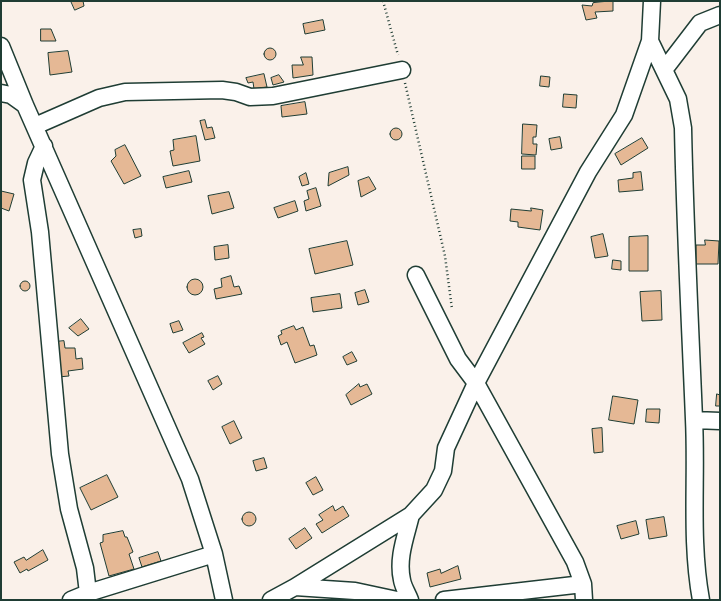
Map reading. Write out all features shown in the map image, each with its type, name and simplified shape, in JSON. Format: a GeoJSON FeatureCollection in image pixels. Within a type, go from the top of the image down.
{"type":"FeatureCollection","features":[{"type":"Feature","properties":{"kind":"street"},"geometry":{"type":"LineString","coordinates":[[271,600],[295,587],[411,515],[434,490],[443,471],[446,448],[476,383],[588,172],[624,115],[650,41],[652,1]]}},
{"type":"Feature","properties":{"kind":"street"},"geometry":{"type":"LineString","coordinates":[[664,70],[700,23],[720,15]]}},
{"type":"Feature","properties":{"kind":"street"},"geometry":{"type":"LineString","coordinates":[[650,41],[678,99],[683,128],[689,332],[694,420],[695,556],[701,600]]}},
{"type":"Feature","properties":{"kind":"street"},"geometry":{"type":"LineString","coordinates":[[1,46],[24,105],[44,146],[190,480],[214,554],[224,600]]}},
{"type":"Feature","properties":{"kind":"street"},"geometry":{"type":"LineString","coordinates":[[35,126],[99,98],[125,92],[222,90],[236,92],[250,98],[273,96],[402,70]]}},
{"type":"Feature","properties":{"kind":"street"},"geometry":{"type":"LineString","coordinates":[[1,93],[11,95],[24,105]]}},
{"type":"Feature","properties":{"kind":"street"},"geometry":{"type":"LineString","coordinates":[[44,146],[36,162],[32,180],[40,232],[60,454],[69,509],[85,568],[88,593]]}},
{"type":"Feature","properties":{"kind":"street"},"geometry":{"type":"LineString","coordinates":[[416,275],[458,360],[476,383],[525,474],[560,532],[575,562],[584,592],[444,600]]}},
{"type":"Feature","properties":{"kind":"street"},"geometry":{"type":"LineString","coordinates":[[694,420],[720,421]]}},
{"type":"Feature","properties":{"kind":"street"},"geometry":{"type":"LineString","coordinates":[[410,600],[402,581],[401,554],[411,515]]}},
{"type":"Feature","properties":{"kind":"street"},"geometry":{"type":"LineString","coordinates":[[71,600],[88,593],[214,554]]}},
{"type":"Feature","properties":{"kind":"street"},"geometry":{"type":"LineString","coordinates":[[295,587],[355,591],[397,600]]}},
{"type":"Feature","properties":{"kind":"path"},"geometry":{"type":"LineString","coordinates":[[383,1],[402,70],[445,256],[452,315]]}},
{"type":"Feature","properties":{"kind":"building"},"geometry":{"type":"Polygon","coordinates":[[[71,1],[83,1],[84,6],[75,10],[71,1]]]}},
{"type":"Feature","properties":{"kind":"building"},"geometry":{"type":"Polygon","coordinates":[[[613,1],[613,11],[595,12],[597,18],[586,20],[582,5],[592,6],[593,3],[613,1]]]}},
{"type":"Feature","properties":{"kind":"building"},"geometry":{"type":"Polygon","coordinates":[[[323,20],[325,30],[305,34],[303,24],[323,20]]]}},
{"type":"Feature","properties":{"kind":"building"},"geometry":{"type":"Polygon","coordinates":[[[41,29],[51,29],[56,41],[41,41],[41,29]]]}},
{"type":"Feature","properties":{"kind":"building"},"geometry":{"type":"Polygon","coordinates":[[[268,48],[272,48],[276,54],[272,60],[268,60],[264,56],[264,52],[268,48]]]}},
{"type":"Feature","properties":{"kind":"building"},"geometry":{"type":"Polygon","coordinates":[[[68,51],[72,72],[50,75],[48,53],[68,51]]]}},
{"type":"Feature","properties":{"kind":"building"},"geometry":{"type":"Polygon","coordinates":[[[301,57],[312,57],[313,75],[293,78],[292,65],[303,65],[301,57]]]}},
{"type":"Feature","properties":{"kind":"building"},"geometry":{"type":"Polygon","coordinates":[[[264,74],[267,87],[254,89],[253,82],[248,83],[246,78],[264,74]]]}},
{"type":"Feature","properties":{"kind":"building"},"geometry":{"type":"Polygon","coordinates":[[[279,75],[284,82],[273,85],[271,78],[279,75]]]}},
{"type":"Feature","properties":{"kind":"building"},"geometry":{"type":"Polygon","coordinates":[[[541,76],[550,77],[549,87],[540,86],[541,76]]]}},
{"type":"Feature","properties":{"kind":"building"},"geometry":{"type":"Polygon","coordinates":[[[564,94],[577,95],[576,108],[563,107],[564,94]]]}},
{"type":"Feature","properties":{"kind":"building"},"geometry":{"type":"Polygon","coordinates":[[[305,102],[307,114],[282,117],[281,106],[305,102]]]}},
{"type":"Feature","properties":{"kind":"building"},"geometry":{"type":"Polygon","coordinates":[[[205,120],[207,128],[212,127],[215,138],[205,140],[200,121],[205,120]]]}},
{"type":"Feature","properties":{"kind":"building"},"geometry":{"type":"Polygon","coordinates":[[[523,124],[537,125],[536,137],[533,137],[533,144],[537,144],[536,155],[522,154],[523,124]]]}},
{"type":"Feature","properties":{"kind":"building"},"geometry":{"type":"Polygon","coordinates":[[[398,128],[401,129],[401,139],[394,140],[391,139],[390,132],[391,129],[398,128]]]}},
{"type":"Feature","properties":{"kind":"building"},"geometry":{"type":"Polygon","coordinates":[[[196,136],[200,161],[173,166],[170,151],[174,150],[173,140],[196,136]]]}},
{"type":"Feature","properties":{"kind":"building"},"geometry":{"type":"Polygon","coordinates":[[[560,137],[562,148],[551,150],[549,139],[560,137]]]}},
{"type":"Feature","properties":{"kind":"building"},"geometry":{"type":"Polygon","coordinates":[[[642,138],[648,148],[621,165],[615,154],[642,138]]]}},
{"type":"Feature","properties":{"kind":"building"},"geometry":{"type":"Polygon","coordinates":[[[125,145],[141,176],[124,184],[111,161],[116,156],[115,150],[125,145]]]}},
{"type":"Feature","properties":{"kind":"building"},"geometry":{"type":"Polygon","coordinates":[[[522,156],[535,156],[535,169],[522,169],[522,156]]]}},
{"type":"Feature","properties":{"kind":"building"},"geometry":{"type":"Polygon","coordinates":[[[348,167],[349,175],[328,186],[329,173],[348,167]]]}},
{"type":"Feature","properties":{"kind":"building"},"geometry":{"type":"Polygon","coordinates":[[[189,171],[192,182],[166,188],[163,177],[189,171]]]}},
{"type":"Feature","properties":{"kind":"building"},"geometry":{"type":"Polygon","coordinates":[[[641,172],[643,190],[619,192],[618,180],[633,178],[633,173],[641,172]]]}},
{"type":"Feature","properties":{"kind":"building"},"geometry":{"type":"Polygon","coordinates":[[[306,173],[309,184],[302,186],[299,177],[306,173]]]}},
{"type":"Feature","properties":{"kind":"building"},"geometry":{"type":"Polygon","coordinates":[[[369,177],[376,189],[361,197],[358,181],[369,177]]]}},
{"type":"Feature","properties":{"kind":"building"},"geometry":{"type":"Polygon","coordinates":[[[316,188],[321,206],[306,211],[304,201],[309,199],[307,191],[316,188]]]}},
{"type":"Feature","properties":{"kind":"building"},"geometry":{"type":"Polygon","coordinates":[[[1,191],[14,194],[9,211],[1,208],[1,191]]]}},
{"type":"Feature","properties":{"kind":"building"},"geometry":{"type":"Polygon","coordinates":[[[229,192],[234,208],[212,214],[208,196],[229,192]]]}},
{"type":"Feature","properties":{"kind":"building"},"geometry":{"type":"Polygon","coordinates":[[[295,201],[298,211],[278,218],[274,208],[295,201]]]}},
{"type":"Feature","properties":{"kind":"building"},"geometry":{"type":"Polygon","coordinates":[[[531,208],[543,210],[540,230],[518,227],[518,222],[510,221],[511,209],[531,211],[531,208]]]}},
{"type":"Feature","properties":{"kind":"building"},"geometry":{"type":"Polygon","coordinates":[[[141,229],[142,236],[135,238],[133,230],[141,229]]]}},
{"type":"Feature","properties":{"kind":"building"},"geometry":{"type":"Polygon","coordinates":[[[603,234],[608,256],[595,258],[591,237],[603,234]]]}},
{"type":"Feature","properties":{"kind":"building"},"geometry":{"type":"Polygon","coordinates":[[[648,236],[648,271],[629,271],[629,237],[648,236]]]}},
{"type":"Feature","properties":{"kind":"building"},"geometry":{"type":"Polygon","coordinates":[[[705,240],[719,241],[718,264],[696,264],[696,245],[705,245],[705,240]]]}},
{"type":"Feature","properties":{"kind":"building"},"geometry":{"type":"Polygon","coordinates":[[[347,241],[353,265],[315,274],[309,249],[347,241]]]}},
{"type":"Feature","properties":{"kind":"building"},"geometry":{"type":"Polygon","coordinates":[[[228,245],[229,258],[215,260],[214,247],[228,245]]]}},
{"type":"Feature","properties":{"kind":"building"},"geometry":{"type":"Polygon","coordinates":[[[613,260],[621,261],[621,270],[612,269],[613,260]]]}},
{"type":"Feature","properties":{"kind":"building"},"geometry":{"type":"Polygon","coordinates":[[[231,276],[234,287],[239,286],[242,294],[216,299],[214,289],[222,287],[221,279],[231,276]]]}},
{"type":"Feature","properties":{"kind":"building"},"geometry":{"type":"Polygon","coordinates":[[[195,279],[202,284],[203,287],[198,294],[195,295],[188,290],[187,287],[192,280],[195,279]]]}},
{"type":"Feature","properties":{"kind":"building"},"geometry":{"type":"Polygon","coordinates":[[[23,281],[27,281],[29,282],[29,290],[23,291],[20,288],[20,284],[23,281]]]}},
{"type":"Feature","properties":{"kind":"building"},"geometry":{"type":"Polygon","coordinates":[[[365,290],[369,302],[358,305],[355,293],[365,290]]]}},
{"type":"Feature","properties":{"kind":"building"},"geometry":{"type":"Polygon","coordinates":[[[661,291],[662,320],[642,321],[640,292],[661,291]]]}},
{"type":"Feature","properties":{"kind":"building"},"geometry":{"type":"Polygon","coordinates":[[[340,294],[342,308],[313,312],[311,298],[340,294]]]}},
{"type":"Feature","properties":{"kind":"building"},"geometry":{"type":"Polygon","coordinates":[[[81,319],[89,329],[78,336],[69,328],[81,319]]]}},
{"type":"Feature","properties":{"kind":"building"},"geometry":{"type":"Polygon","coordinates":[[[179,321],[183,330],[173,333],[170,324],[179,321]]]}},
{"type":"Feature","properties":{"kind":"building"},"geometry":{"type":"Polygon","coordinates":[[[294,326],[296,330],[303,327],[310,346],[314,345],[317,355],[295,363],[287,342],[281,345],[278,336],[282,334],[281,331],[294,326]]]}},
{"type":"Feature","properties":{"kind":"building"},"geometry":{"type":"Polygon","coordinates":[[[202,333],[204,337],[201,338],[205,344],[189,353],[183,343],[202,333]]]}},
{"type":"Feature","properties":{"kind":"building"},"geometry":{"type":"Polygon","coordinates":[[[64,341],[65,348],[75,348],[76,359],[82,358],[83,369],[68,371],[69,376],[58,377],[55,342],[64,341]]]}},
{"type":"Feature","properties":{"kind":"building"},"geometry":{"type":"Polygon","coordinates":[[[352,352],[357,361],[347,365],[343,357],[352,352]]]}},
{"type":"Feature","properties":{"kind":"building"},"geometry":{"type":"Polygon","coordinates":[[[218,376],[222,384],[213,390],[208,381],[218,376]]]}},
{"type":"Feature","properties":{"kind":"building"},"geometry":{"type":"Polygon","coordinates":[[[359,384],[360,387],[367,384],[372,394],[351,405],[346,395],[359,384]]]}},
{"type":"Feature","properties":{"kind":"building"},"geometry":{"type":"Polygon","coordinates":[[[717,394],[720,395],[720,406],[716,406],[717,394]]]}},
{"type":"Feature","properties":{"kind":"building"},"geometry":{"type":"Polygon","coordinates":[[[613,396],[638,400],[634,424],[609,420],[613,396]]]}},
{"type":"Feature","properties":{"kind":"building"},"geometry":{"type":"Polygon","coordinates":[[[647,409],[660,409],[659,423],[646,422],[647,409]]]}},
{"type":"Feature","properties":{"kind":"building"},"geometry":{"type":"Polygon","coordinates":[[[234,421],[242,438],[230,444],[222,427],[234,421]]]}},
{"type":"Feature","properties":{"kind":"building"},"geometry":{"type":"Polygon","coordinates":[[[602,428],[603,452],[594,453],[592,429],[602,428]]]}},
{"type":"Feature","properties":{"kind":"building"},"geometry":{"type":"Polygon","coordinates":[[[264,458],[267,468],[256,471],[253,461],[264,458]]]}},
{"type":"Feature","properties":{"kind":"building"},"geometry":{"type":"Polygon","coordinates":[[[107,475],[118,497],[91,510],[80,488],[107,475]]]}},
{"type":"Feature","properties":{"kind":"building"},"geometry":{"type":"Polygon","coordinates":[[[316,477],[323,490],[313,495],[306,483],[316,477]]]}},
{"type":"Feature","properties":{"kind":"building"},"geometry":{"type":"Polygon","coordinates":[[[333,506],[335,511],[343,506],[349,516],[322,533],[316,524],[323,520],[319,515],[333,506]]]}},
{"type":"Feature","properties":{"kind":"building"},"geometry":{"type":"Polygon","coordinates":[[[249,512],[254,514],[256,519],[254,524],[249,526],[244,524],[242,519],[244,514],[249,512]]]}},
{"type":"Feature","properties":{"kind":"building"},"geometry":{"type":"Polygon","coordinates":[[[664,517],[667,536],[649,539],[646,520],[664,517]]]}},
{"type":"Feature","properties":{"kind":"building"},"geometry":{"type":"Polygon","coordinates":[[[636,521],[639,534],[621,539],[617,526],[636,521]]]}},
{"type":"Feature","properties":{"kind":"building"},"geometry":{"type":"Polygon","coordinates":[[[305,528],[312,538],[296,549],[289,539],[305,528]]]}},
{"type":"Feature","properties":{"kind":"building"},"geometry":{"type":"Polygon","coordinates":[[[123,531],[133,552],[129,554],[134,569],[109,576],[100,543],[103,542],[103,535],[123,531]]]}},
{"type":"Feature","properties":{"kind":"building"},"geometry":{"type":"Polygon","coordinates":[[[43,550],[48,560],[28,571],[27,569],[20,573],[14,562],[24,557],[26,560],[43,550]]]}},
{"type":"Feature","properties":{"kind":"building"},"geometry":{"type":"Polygon","coordinates":[[[158,552],[161,561],[142,567],[139,558],[158,552]]]}},
{"type":"Feature","properties":{"kind":"building"},"geometry":{"type":"Polygon","coordinates":[[[458,566],[461,579],[430,587],[427,573],[440,569],[441,573],[458,566]]]}}]}
